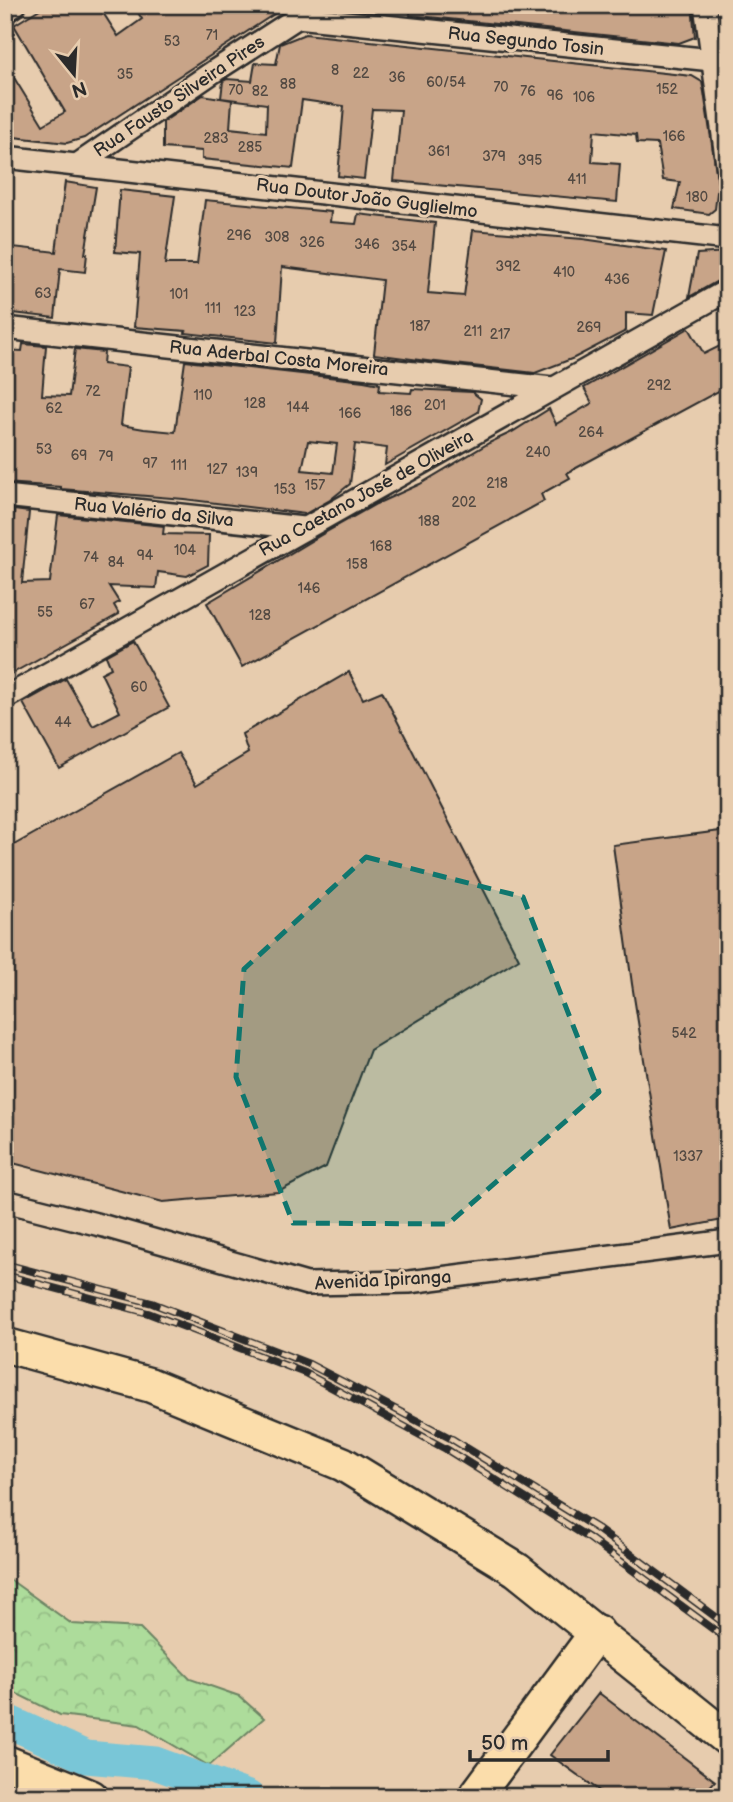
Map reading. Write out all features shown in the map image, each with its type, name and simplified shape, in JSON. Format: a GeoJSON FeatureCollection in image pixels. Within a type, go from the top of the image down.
{"type":"FeatureCollection","features":[{"type":"Feature","properties":{"kind":"main road"},"geometry":{"type":"LineString","coordinates":[[5,1345],[150,1385],[343,1464],[517,1570],[728,1739]]}},
{"type":"Feature","properties":{"kind":"main road"},"geometry":{"type":"LineString","coordinates":[[475,1797],[597,1632]]}},
{"type":"Feature","properties":{"kind":"main road"},"geometry":{"type":"LineString","coordinates":[[5,1762],[91,1797]]}},
{"type":"Feature","properties":{"kind":"street"},"geometry":{"type":"LineString","coordinates":[[5,12],[16,5]]}},
{"type":"Feature","properties":{"kind":"street","name":"Rua Fausto Silveira Pires"},"geometry":{"type":"LineString","coordinates":[[77,165],[317,5]]}},
{"type":"Feature","properties":{"kind":"street"},"geometry":{"type":"LineString","coordinates":[[705,5],[728,171]]}},
{"type":"Feature","properties":{"kind":"street","name":"Rua Segundo Tosin"},"geometry":{"type":"LineString","coordinates":[[297,17],[712,60]]}},
{"type":"Feature","properties":{"kind":"street","name":"Rua Doutor João Guglielmo"},"geometry":{"type":"LineString","coordinates":[[5,157],[728,239]]}},
{"type":"Feature","properties":{"kind":"street","name":"Rua Caetano José de Oliveira"},"geometry":{"type":"LineString","coordinates":[[5,698],[728,289]]}},
{"type":"Feature","properties":{"kind":"street","name":"Rua Aderbal Costa Moreira"},"geometry":{"type":"LineString","coordinates":[[5,328],[552,388]]}},
{"type":"Feature","properties":{"kind":"street","name":"Rua Valério da Silva"},"geometry":{"type":"LineString","coordinates":[[5,496],[303,528]]}},
{"type":"Feature","properties":{"kind":"street","name":"Avenida Ipiranga"},"geometry":{"type":"LineString","coordinates":[[5,1201],[104,1226],[307,1284],[409,1282],[728,1241]]}},
{"type":"Feature","properties":{"kind":"highlighted area"},"geometry":{"type":"Polygon","coordinates":[[[366,857],[523,897],[599,1092],[448,1224],[293,1223],[236,1077],[244,969],[366,857]]]}},
{"type":"Feature","properties":{"kind":"green space"},"geometry":{"type":"Polygon","coordinates":[[[5,1576],[72,1624],[140,1628],[190,1679],[239,1696],[264,1718],[209,1766],[139,1725],[60,1715],[5,1688],[5,1576]]]}},
{"type":"Feature","properties":{"kind":"building"},"geometry":{"type":"Polygon","coordinates":[[[46,5],[98,5],[118,36],[142,19],[133,5],[288,5],[84,138],[67,143],[5,136],[5,63],[43,125],[65,112],[14,25],[46,5]]]}},
{"type":"Feature","properties":{"kind":"building"},"geometry":{"type":"Polygon","coordinates":[[[410,5],[692,5],[695,37],[679,43],[410,15],[410,5]]]}},
{"type":"Feature","properties":{"kind":"building"},"geometry":{"type":"Polygon","coordinates":[[[305,34],[692,76],[702,82],[704,92],[718,184],[715,209],[709,214],[674,209],[680,182],[663,180],[657,144],[637,143],[636,135],[594,131],[592,162],[620,164],[617,202],[394,181],[401,110],[372,109],[364,179],[338,176],[344,106],[302,100],[293,168],[202,159],[202,151],[163,148],[163,122],[203,95],[232,100],[230,128],[266,132],[267,104],[221,98],[223,81],[252,81],[255,63],[276,64],[280,44],[305,34]]]}},
{"type":"Feature","properties":{"kind":"building"},"geometry":{"type":"Polygon","coordinates":[[[65,182],[96,187],[85,254],[85,272],[60,269],[55,318],[5,312],[5,246],[56,252],[65,182]]]}},
{"type":"Feature","properties":{"kind":"building"},"geometry":{"type":"Polygon","coordinates":[[[120,190],[175,196],[165,264],[197,264],[205,200],[331,212],[330,222],[356,224],[358,214],[435,223],[428,293],[464,296],[473,230],[583,239],[666,251],[653,315],[626,313],[626,331],[574,358],[535,373],[427,361],[374,354],[382,280],[282,267],[277,343],[134,327],[140,254],[115,252],[120,190]]]}},
{"type":"Feature","properties":{"kind":"building"},"geometry":{"type":"Polygon","coordinates":[[[728,252],[728,275],[689,297],[697,254],[728,252]]]}},
{"type":"Feature","properties":{"kind":"building"},"geometry":{"type":"Polygon","coordinates":[[[689,328],[704,354],[728,342],[728,386],[567,473],[570,478],[541,494],[544,501],[242,667],[207,603],[321,535],[376,504],[420,484],[549,409],[556,424],[592,403],[584,388],[689,328]]]}},
{"type":"Feature","properties":{"kind":"building"},"geometry":{"type":"Polygon","coordinates":[[[23,344],[46,346],[42,395],[69,396],[75,349],[104,352],[103,364],[128,367],[121,425],[144,429],[175,432],[185,361],[364,381],[380,384],[379,391],[411,393],[412,389],[472,392],[481,399],[478,412],[385,465],[387,448],[355,444],[350,484],[330,500],[305,514],[184,499],[61,489],[5,483],[5,350],[22,351],[23,344]],[[308,441],[302,470],[333,473],[337,444],[308,441]]]}},
{"type":"Feature","properties":{"kind":"building"},"geometry":{"type":"Polygon","coordinates":[[[14,510],[29,512],[22,583],[50,582],[58,515],[164,526],[163,534],[209,535],[208,565],[187,576],[158,572],[156,588],[109,586],[119,602],[114,605],[119,614],[11,674],[5,664],[5,597],[14,510]]]}},
{"type":"Feature","properties":{"kind":"building"},"geometry":{"type":"Polygon","coordinates":[[[133,641],[169,707],[59,768],[23,703],[66,679],[93,726],[120,712],[101,673],[111,668],[106,656],[133,641]]]}},
{"type":"Feature","properties":{"kind":"building"},"geometry":{"type":"Polygon","coordinates":[[[349,672],[363,699],[382,691],[519,959],[370,1050],[326,1167],[278,1192],[163,1202],[5,1161],[5,850],[178,753],[197,784],[248,753],[242,734],[349,672]]]}},
{"type":"Feature","properties":{"kind":"building"},"geometry":{"type":"Polygon","coordinates":[[[728,830],[728,1219],[671,1230],[613,845],[728,830]]]}},
{"type":"Feature","properties":{"kind":"building"},"geometry":{"type":"Polygon","coordinates":[[[599,1693],[715,1781],[701,1797],[608,1797],[550,1755],[599,1693]]]}},
{"type":"Feature","properties":{"kind":"waterway"},"geometry":{"type":"LineString","coordinates":[[5,1720],[86,1757],[155,1763],[248,1797]]}},
{"type":"Feature","properties":{"kind":"railway"},"geometry":{"type":"LineString","coordinates":[[5,1264],[152,1303],[309,1364],[452,1439],[596,1528],[728,1626]]}},
{"type":"Feature","properties":{"kind":"railway"},"geometry":{"type":"LineString","coordinates":[[5,1275],[148,1313],[305,1373],[446,1449],[589,1538],[728,1640]]}}]}
